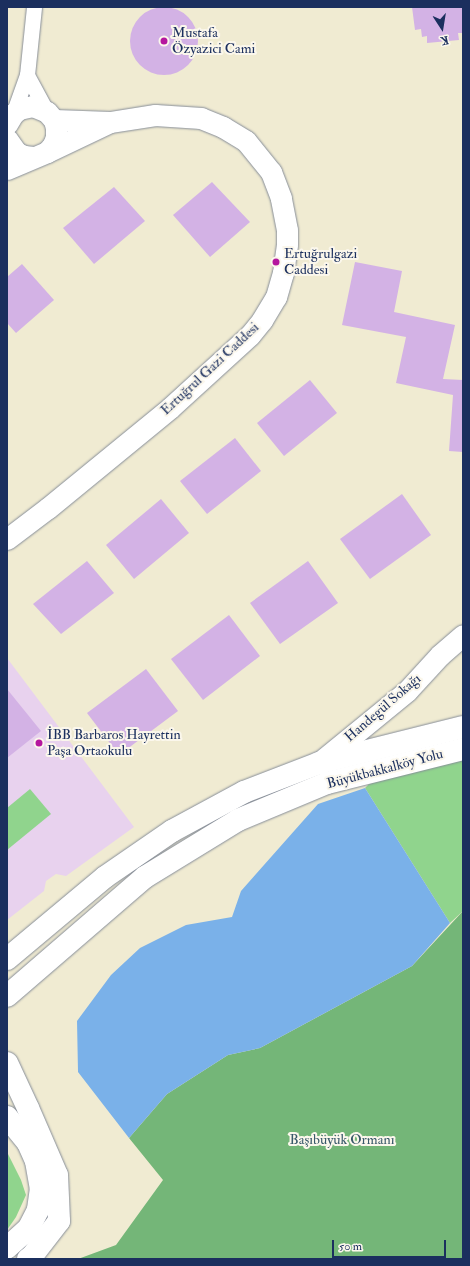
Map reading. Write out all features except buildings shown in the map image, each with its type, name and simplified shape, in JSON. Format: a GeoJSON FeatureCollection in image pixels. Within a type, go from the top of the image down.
{"type":"FeatureCollection","features":[{"type":"Feature","properties":{"kind":"highway","name":"Büyükbakkalköy Yolu"},"geometry":{"type":"LineString","coordinates":[[7,959],[105,877],[172,831],[244,792],[319,764],[463,727]]}},
{"type":"Feature","properties":{"kind":"highway","name":"Büyükbakkalköy Yolu"},"geometry":{"type":"LineString","coordinates":[[8,999],[146,877],[238,820],[326,783],[463,749]]}},
{"type":"Feature","properties":{"kind":"highway"},"geometry":{"type":"LineString","coordinates":[[307,791],[319,764]]}},
{"type":"Feature","properties":{"kind":"highway"},"geometry":{"type":"LineString","coordinates":[[7,1063],[57,1175],[59,1221],[32,1256],[28,1259]]}},
{"type":"Feature","properties":{"kind":"highway"},"geometry":{"type":"LineString","coordinates":[[7,1117],[28,1143],[36,1162],[41,1188],[38,1210],[29,1228],[7,1248]]}},
{"type":"Feature","properties":{"kind":"street"},"geometry":{"type":"LineString","coordinates":[[10,119],[27,74],[34,7]]}},
{"type":"Feature","properties":{"kind":"street"},"geometry":{"type":"LineString","coordinates":[[7,140],[16,152],[24,156],[40,154],[53,145],[56,137],[51,116],[27,74]]}},
{"type":"Feature","properties":{"kind":"street","name":"Ertuğrul Gazi Caddesi"},"geometry":{"type":"LineString","coordinates":[[7,539],[48,508],[170,408],[250,335],[262,320],[276,297],[283,273],[287,230],[281,198],[271,172],[246,141],[223,127],[201,118],[155,115],[110,122],[51,116],[41,108],[26,106],[10,119]]}},
{"type":"Feature","properties":{"kind":"street","name":"Ertuğrul Gazi Caddesi"},"geometry":{"type":"LineString","coordinates":[[7,169],[110,122]]}},
{"type":"Feature","properties":{"kind":"street","name":"Handegül Sokağı"},"geometry":{"type":"LineString","coordinates":[[319,764],[407,690],[440,655],[463,635]]}},
{"type":"Feature","properties":{"kind":"shaded area","name":"İBB Barbaros Hayrettin Paşa Ortaokulu"},"geometry":{"type":"Polygon","coordinates":[[[7,658],[134,827],[66,876],[56,874],[46,881],[44,891],[7,920],[7,658]]]}},
{"type":"Feature","properties":{"kind":"green space"},"geometry":{"type":"Polygon","coordinates":[[[463,758],[463,911],[450,923],[365,788],[375,778],[463,758]]]}},
{"type":"Feature","properties":{"kind":"green space"},"geometry":{"type":"Polygon","coordinates":[[[30,789],[51,814],[7,850],[7,808],[30,789]]]}},
{"type":"Feature","properties":{"kind":"green space","name":"Başıbüyük Ormanı"},"geometry":{"type":"Polygon","coordinates":[[[463,911],[463,1259],[78,1259],[116,1245],[163,1180],[129,1138],[167,1094],[228,1055],[260,1048],[412,966],[463,911]]]}},
{"type":"Feature","properties":{"kind":"green space"},"geometry":{"type":"Polygon","coordinates":[[[7,1152],[21,1180],[26,1195],[16,1217],[7,1230],[7,1152]]]}},
{"type":"Feature","properties":{"kind":"water"},"geometry":{"type":"Polygon","coordinates":[[[365,788],[450,923],[412,966],[260,1048],[228,1055],[167,1094],[129,1138],[78,1072],[77,1021],[111,975],[140,948],[186,925],[232,917],[241,891],[318,804],[365,788]]]}},
{"type":"Feature","properties":{"kind":"place","name":"Mustafa Özyazici Cami"},"geometry":{"type":"Point","coordinates":[164,41]}},
{"type":"Feature","properties":{"kind":"place","name":"Ertuğrulgazi Caddesi"},"geometry":{"type":"Point","coordinates":[276,262]}},
{"type":"Feature","properties":{"kind":"place","name":"İBB Barbaros Hayrettin Paşa Ortaokulu"},"geometry":{"type":"Point","coordinates":[39,743]}}]}
